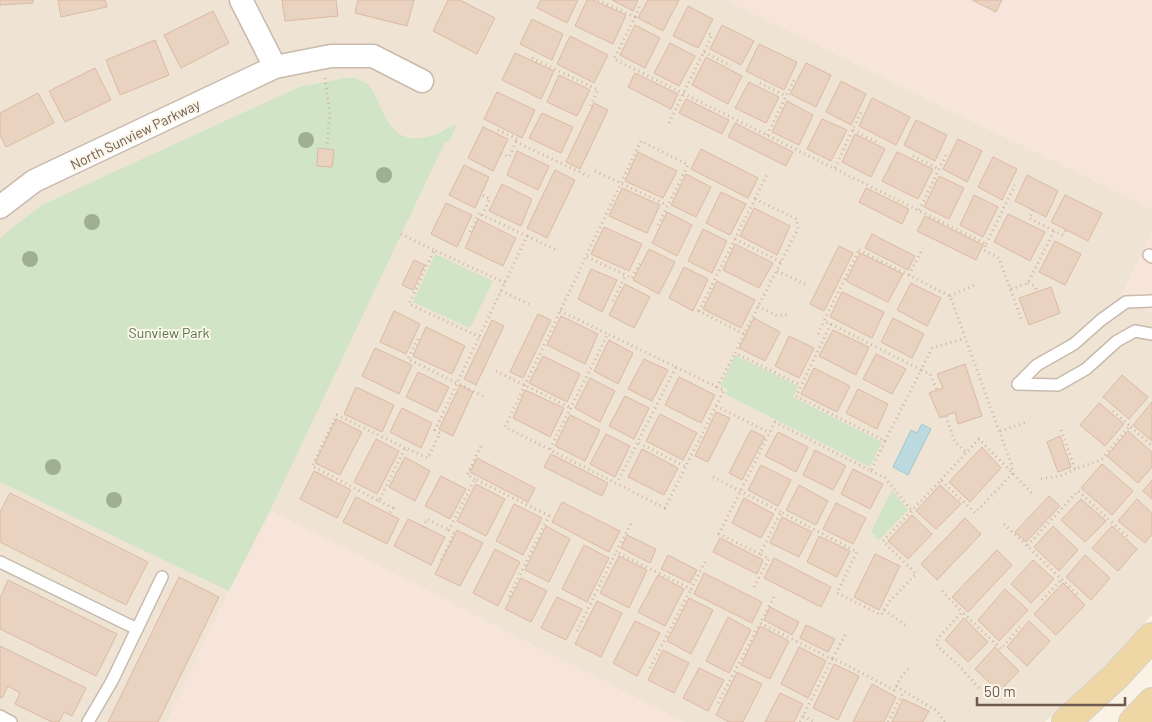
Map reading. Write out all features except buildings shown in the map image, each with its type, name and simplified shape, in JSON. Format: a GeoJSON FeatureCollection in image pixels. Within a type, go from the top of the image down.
{"type":"FeatureCollection","features":[{"type":"Feature","properties":{"kind":"main road"},"geometry":{"type":"LineString","coordinates":[[1066,722],[1116,676],[1152,637]]}},
{"type":"Feature","properties":{"kind":"main road"},"geometry":{"type":"LineString","coordinates":[[1133,722],[1152,702]]}},
{"type":"Feature","properties":{"kind":"street"},"geometry":{"type":"LineString","coordinates":[[241,0],[275,67]]}},
{"type":"Feature","properties":{"kind":"street","name":"North Sunview Parkway"},"geometry":{"type":"LineString","coordinates":[[0,207],[34,181],[275,67],[331,56],[373,56],[422,80]]}},
{"type":"Feature","properties":{"kind":"lane"},"geometry":{"type":"LineString","coordinates":[[1152,301],[1126,302],[1101,320],[1074,344],[1037,365],[1018,384],[1058,385],[1086,369],[1118,341],[1135,331],[1152,334]]}},
{"type":"Feature","properties":{"kind":"lane"},"geometry":{"type":"LineString","coordinates":[[0,562],[137,629]]}},
{"type":"Feature","properties":{"kind":"lane"},"geometry":{"type":"LineString","coordinates":[[88,722],[112,681],[162,577]]}},
{"type":"Feature","properties":{"kind":"lane"},"geometry":{"type":"LineString","coordinates":[[0,716],[11,722]]}},
{"type":"Feature","properties":{"kind":"path"},"geometry":{"type":"LineString","coordinates":[[598,0],[635,18]]}},
{"type":"Feature","properties":{"kind":"path"},"geometry":{"type":"LineString","coordinates":[[641,4],[614,58],[986,244]]}},
{"type":"Feature","properties":{"kind":"path"},"geometry":{"type":"LineString","coordinates":[[669,123],[712,35],[706,32]]}},
{"type":"Feature","properties":{"kind":"path"},"geometry":{"type":"LineString","coordinates":[[704,52],[732,66]]}},
{"type":"Feature","properties":{"kind":"path"},"geometry":{"type":"LineString","coordinates":[[322,58],[330,114],[327,144]]}},
{"type":"Feature","properties":{"kind":"path"},"geometry":{"type":"LineString","coordinates":[[532,58],[598,90],[590,106]]}},
{"type":"Feature","properties":{"kind":"path"},"geometry":{"type":"LineString","coordinates":[[767,135],[794,80]]}},
{"type":"Feature","properties":{"kind":"path"},"geometry":{"type":"LineString","coordinates":[[760,83],[786,96]]}},
{"type":"Feature","properties":{"kind":"path"},"geometry":{"type":"LineString","coordinates":[[835,168],[862,110]]}},
{"type":"Feature","properties":{"kind":"path"},"geometry":{"type":"LineString","coordinates":[[498,130],[517,139],[516,142],[592,178]]}},
{"type":"Feature","properties":{"kind":"path"},"geometry":{"type":"LineString","coordinates":[[853,130],[880,144]]}},
{"type":"Feature","properties":{"kind":"path"},"geometry":{"type":"LineString","coordinates":[[560,311],[724,390],[665,508],[505,427],[560,311],[587,257],[641,141],[688,165],[658,225]]}},
{"type":"Feature","properties":{"kind":"path"},"geometry":{"type":"LineString","coordinates":[[501,153],[509,157],[516,142]]}},
{"type":"Feature","properties":{"kind":"path"},"geometry":{"type":"LineString","coordinates":[[919,210],[946,155]]}},
{"type":"Feature","properties":{"kind":"path"},"geometry":{"type":"LineString","coordinates":[[913,156],[939,170]]}},
{"type":"Feature","properties":{"kind":"path"},"geometry":{"type":"LineString","coordinates":[[595,171],[667,205]]}},
{"type":"Feature","properties":{"kind":"path"},"geometry":{"type":"LineString","coordinates":[[744,334],[699,311],[768,172]]}},
{"type":"Feature","properties":{"kind":"path"},"geometry":{"type":"LineString","coordinates":[[1015,185],[984,250],[999,258],[1022,320]]}},
{"type":"Feature","properties":{"kind":"path"},"geometry":{"type":"LineString","coordinates":[[481,195],[490,199],[482,215]]}},
{"type":"Feature","properties":{"kind":"path"},"geometry":{"type":"LineString","coordinates":[[717,387],[798,229],[797,219],[754,198]]}},
{"type":"Feature","properties":{"kind":"path"},"geometry":{"type":"LineString","coordinates":[[1033,210],[1029,218],[1063,235],[1066,230]]}},
{"type":"Feature","properties":{"kind":"path"},"geometry":{"type":"LineString","coordinates":[[470,232],[479,213],[556,250]]}},
{"type":"Feature","properties":{"kind":"path"},"geometry":{"type":"LineString","coordinates":[[1028,283],[1054,231]]}},
{"type":"Feature","properties":{"kind":"path"},"geometry":{"type":"LineString","coordinates":[[401,234],[505,283]]}},
{"type":"Feature","properties":{"kind":"path"},"geometry":{"type":"LineString","coordinates":[[389,514],[393,508],[312,466],[337,415],[428,458],[440,433],[435,430],[527,236]]}},
{"type":"Feature","properties":{"kind":"path"},"geometry":{"type":"LineString","coordinates":[[735,238],[781,262]]}},
{"type":"Feature","properties":{"kind":"path"},"geometry":{"type":"LineString","coordinates":[[909,275],[923,248]]}},
{"type":"Feature","properties":{"kind":"path"},"geometry":{"type":"LineString","coordinates":[[434,250],[409,304],[480,337]]}},
{"type":"Feature","properties":{"kind":"path"},"geometry":{"type":"LineString","coordinates":[[818,334],[858,250],[950,296],[1000,431],[1012,466],[1012,474],[975,513],[941,480]]}},
{"type":"Feature","properties":{"kind":"path"},"geometry":{"type":"LineString","coordinates":[[587,257],[632,278],[640,264]]}},
{"type":"Feature","properties":{"kind":"path"},"geometry":{"type":"LineString","coordinates":[[777,271],[805,284]]}},
{"type":"Feature","properties":{"kind":"path"},"geometry":{"type":"LineString","coordinates":[[613,301],[626,275]]}},
{"type":"Feature","properties":{"kind":"path"},"geometry":{"type":"LineString","coordinates":[[1010,289],[1028,283],[1035,286],[1037,292]]}},
{"type":"Feature","properties":{"kind":"path"},"geometry":{"type":"LineString","coordinates":[[950,296],[975,285]]}},
{"type":"Feature","properties":{"kind":"path"},"geometry":{"type":"LineString","coordinates":[[501,292],[529,304]]}},
{"type":"Feature","properties":{"kind":"path"},"geometry":{"type":"LineString","coordinates":[[758,306],[777,316],[790,314]]}},
{"type":"Feature","properties":{"kind":"path"},"geometry":{"type":"LineString","coordinates":[[824,321],[930,374],[936,390]]}},
{"type":"Feature","properties":{"kind":"path"},"geometry":{"type":"LineString","coordinates":[[831,324],[796,396],[885,441]]}},
{"type":"Feature","properties":{"kind":"path"},"geometry":{"type":"LineString","coordinates":[[550,450],[608,334]]}},
{"type":"Feature","properties":{"kind":"path"},"geometry":{"type":"LineString","coordinates":[[871,471],[932,348],[965,338]]}},
{"type":"Feature","properties":{"kind":"path"},"geometry":{"type":"LineString","coordinates":[[418,339],[408,359],[483,396]]}},
{"type":"Feature","properties":{"kind":"path"},"geometry":{"type":"LineString","coordinates":[[735,353],[800,385]]}},
{"type":"Feature","properties":{"kind":"path"},"geometry":{"type":"LineString","coordinates":[[617,483],[676,368]]}},
{"type":"Feature","properties":{"kind":"path"},"geometry":{"type":"LineString","coordinates":[[496,371],[571,408]]}},
{"type":"Feature","properties":{"kind":"path"},"geometry":{"type":"LineString","coordinates":[[716,406],[770,432]]}},
{"type":"Feature","properties":{"kind":"path"},"geometry":{"type":"LineString","coordinates":[[1113,411],[1152,446]]}},
{"type":"Feature","properties":{"kind":"path"},"geometry":{"type":"LineString","coordinates":[[946,416],[955,442],[966,452]]}},
{"type":"Feature","properties":{"kind":"path"},"geometry":{"type":"LineString","coordinates":[[754,587],[769,559],[719,534],[775,422],[885,478],[911,510]]}},
{"type":"Feature","properties":{"kind":"path"},"geometry":{"type":"LineString","coordinates":[[1000,431],[1027,422]]}},
{"type":"Feature","properties":{"kind":"path"},"geometry":{"type":"LineString","coordinates":[[1041,479],[1063,475],[1101,460],[1130,426]]}},
{"type":"Feature","properties":{"kind":"path"},"geometry":{"type":"LineString","coordinates":[[1062,430],[1075,469]]}},
{"type":"Feature","properties":{"kind":"path"},"geometry":{"type":"LineString","coordinates":[[713,477],[857,552],[837,593],[881,615],[890,601],[916,574],[883,541],[979,439],[1033,494]]}},
{"type":"Feature","properties":{"kind":"path"},"geometry":{"type":"LineString","coordinates":[[639,443],[686,467]]}},
{"type":"Feature","properties":{"kind":"path"},"geometry":{"type":"LineString","coordinates":[[481,446],[467,475],[549,516],[509,597]]}},
{"type":"Feature","properties":{"kind":"path"},"geometry":{"type":"LineString","coordinates":[[379,501],[405,448]]}},
{"type":"Feature","properties":{"kind":"path"},"geometry":{"type":"LineString","coordinates":[[449,530],[476,479]]}},
{"type":"Feature","properties":{"kind":"path"},"geometry":{"type":"LineString","coordinates":[[1026,546],[1078,491],[1129,538]]}},
{"type":"Feature","properties":{"kind":"path"},"geometry":{"type":"LineString","coordinates":[[760,554],[781,512]]}},
{"type":"Feature","properties":{"kind":"path"},"geometry":{"type":"LineString","coordinates":[[423,527],[427,519],[454,533],[441,560]]}},
{"type":"Feature","properties":{"kind":"path"},"geometry":{"type":"LineString","coordinates":[[577,631],[630,524]]}},
{"type":"Feature","properties":{"kind":"path"},"geometry":{"type":"LineString","coordinates":[[1004,524],[1077,594]]}},
{"type":"Feature","properties":{"kind":"path"},"geometry":{"type":"LineString","coordinates":[[616,552],[691,589]]}},
{"type":"Feature","properties":{"kind":"path"},"geometry":{"type":"LineString","coordinates":[[650,668],[704,562]]}},
{"type":"Feature","properties":{"kind":"path"},"geometry":{"type":"LineString","coordinates":[[1042,600],[1062,579]]}},
{"type":"Feature","properties":{"kind":"path"},"geometry":{"type":"LineString","coordinates":[[942,591],[1001,649],[1020,627]]}},
{"type":"Feature","properties":{"kind":"path"},"geometry":{"type":"LineString","coordinates":[[718,703],[774,597]]}},
{"type":"Feature","properties":{"kind":"path"},"geometry":{"type":"LineString","coordinates":[[884,610],[908,627]]}},
{"type":"Feature","properties":{"kind":"path"},"geometry":{"type":"LineString","coordinates":[[962,612],[938,638],[937,646],[979,688]]}},
{"type":"Feature","properties":{"kind":"path"},"geometry":{"type":"LineString","coordinates":[[760,623],[894,690],[910,667]]}},
{"type":"Feature","properties":{"kind":"path"},"geometry":{"type":"LineString","coordinates":[[800,722],[846,633]]}},
{"type":"Feature","properties":{"kind":"path"},"geometry":{"type":"LineString","coordinates":[[896,686],[937,711],[945,722]]}},
{"type":"Feature","properties":{"kind":"path"},"geometry":{"type":"LineString","coordinates":[[888,722],[904,691]]}},
{"type":"Feature","properties":{"kind":"path"},"geometry":{"type":"LineString","coordinates":[[803,716],[814,722]]}},
{"type":"Feature","properties":{"kind":"shaded area"},"geometry":{"type":"Polygon","coordinates":[[[0,0],[726,0],[1152,209],[1152,233],[1121,297],[1152,313],[1152,614],[1131,641],[1045,722],[684,722],[270,511],[229,591],[167,722],[0,722],[0,0]]]}},
{"type":"Feature","properties":{"kind":"shaded area"},"geometry":{"type":"Polygon","coordinates":[[[726,0],[1152,0],[1152,209],[726,0]]]}},
{"type":"Feature","properties":{"kind":"shaded area"},"geometry":{"type":"Polygon","coordinates":[[[1152,233],[1152,313],[1121,297],[1152,233]]]}},
{"type":"Feature","properties":{"kind":"shaded area"},"geometry":{"type":"Polygon","coordinates":[[[270,511],[684,722],[167,722],[229,591],[270,511]]]}},
{"type":"Feature","properties":{"kind":"green space","name":"Sunview Park"},"geometry":{"type":"Polygon","coordinates":[[[345,78],[355,78],[368,84],[393,128],[409,138],[421,138],[440,133],[449,127],[457,125],[449,142],[445,142],[270,511],[229,591],[0,482],[0,239],[42,205],[299,87],[345,78]]]}},
{"type":"Feature","properties":{"kind":"green space"},"geometry":{"type":"Polygon","coordinates":[[[435,254],[493,281],[470,328],[413,302],[435,254]]]}},
{"type":"Feature","properties":{"kind":"green space"},"geometry":{"type":"Polygon","coordinates":[[[735,355],[798,386],[793,397],[882,442],[870,467],[725,394],[728,389],[720,386],[735,355]]]}},
{"type":"Feature","properties":{"kind":"green space"},"geometry":{"type":"Polygon","coordinates":[[[892,490],[908,510],[879,540],[871,532],[892,490]]]}},
{"type":"Feature","properties":{"kind":"water"},"geometry":{"type":"Polygon","coordinates":[[[922,424],[931,429],[908,475],[893,467],[911,430],[917,433],[922,424]]]}}]}
